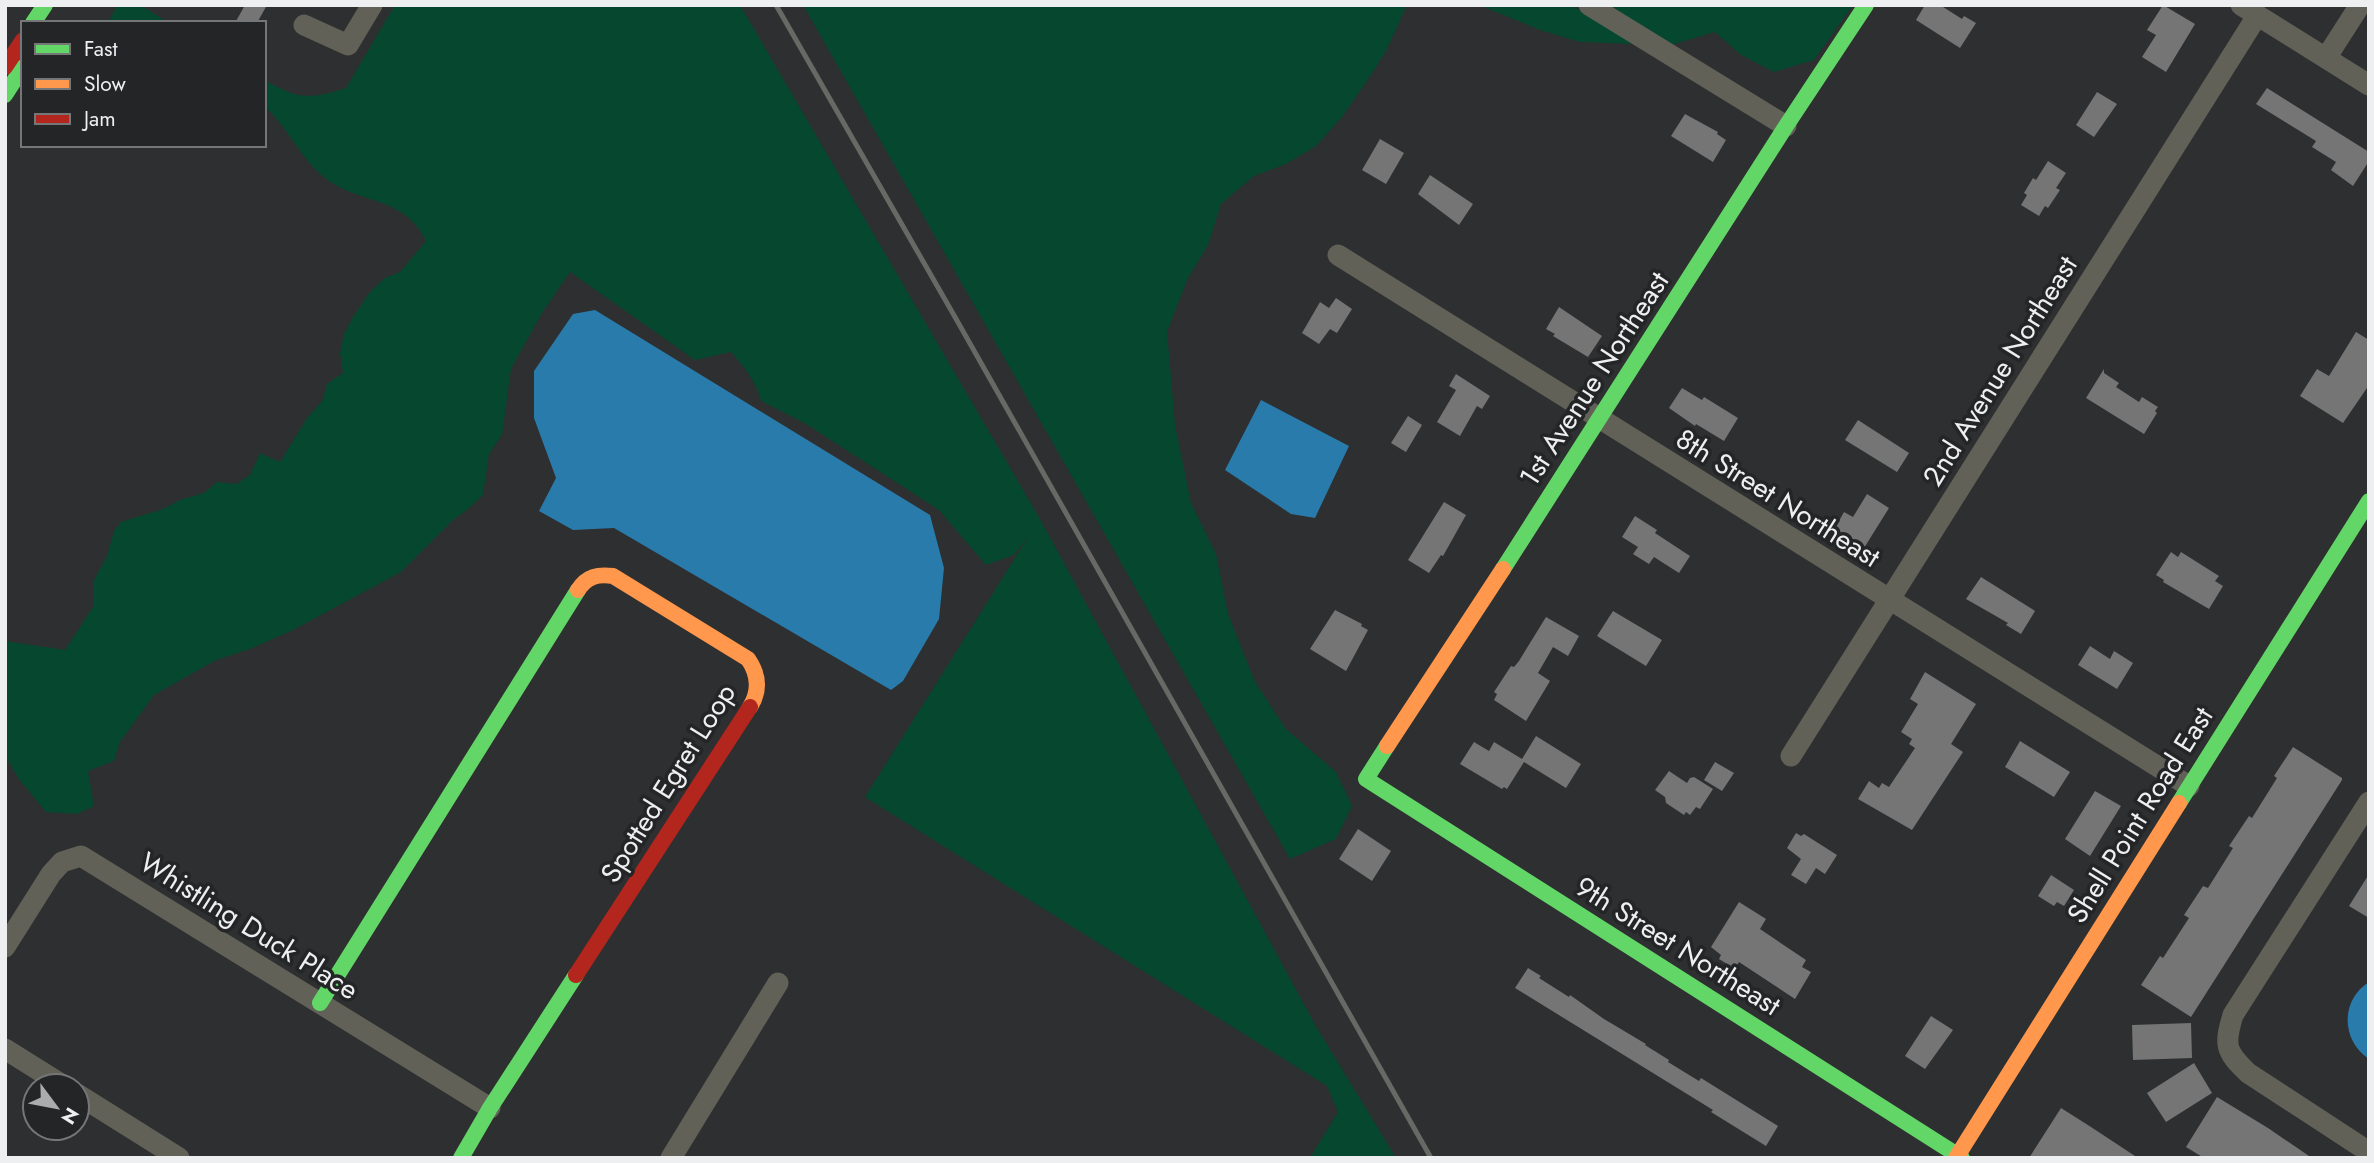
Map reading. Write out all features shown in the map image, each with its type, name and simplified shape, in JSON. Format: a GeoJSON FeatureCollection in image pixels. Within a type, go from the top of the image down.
{"type":"FeatureCollection","features":[{"type":"Feature","properties":{"kind":"street"},"geometry":{"type":"LineString","coordinates":[[34,21],[45,5]]}},
{"type":"Feature","properties":{"kind":"street"},"geometry":{"type":"LineString","coordinates":[[52,21],[62,5]]}},
{"type":"Feature","properties":{"kind":"street"},"geometry":{"type":"LineString","coordinates":[[304,25],[348,45],[372,5]]}},
{"type":"Feature","properties":{"kind":"street"},"geometry":{"type":"LineString","coordinates":[[1589,5],[1786,126]]}},
{"type":"Feature","properties":{"kind":"street","name":"1st Avenue Northeast"},"geometry":{"type":"LineString","coordinates":[[1366,779],[1866,5]]}},
{"type":"Feature","properties":{"kind":"street"},"geometry":{"type":"LineString","coordinates":[[2326,58],[2360,5]]}},
{"type":"Feature","properties":{"kind":"street"},"geometry":{"type":"LineString","coordinates":[[2249,10],[2369,85]]}},
{"type":"Feature","properties":{"kind":"street","name":"2nd Avenue Northeast"},"geometry":{"type":"LineString","coordinates":[[1791,756],[2249,10]]}},
{"type":"Feature","properties":{"kind":"street"},"geometry":{"type":"LineString","coordinates":[[5,67],[21,43]]}},
{"type":"Feature","properties":{"kind":"street"},"geometry":{"type":"LineString","coordinates":[[5,95],[21,70]]}},
{"type":"Feature","properties":{"kind":"street","name":"8th Street Northeast"},"geometry":{"type":"LineString","coordinates":[[1338,255],[2189,786]]}},
{"type":"Feature","properties":{"kind":"street","name":"Shell Point Road East"},"geometry":{"type":"LineString","coordinates":[[1959,1157],[2369,501]]}},
{"type":"Feature","properties":{"kind":"street","name":"Spotted Egret Loop"},"geometry":{"type":"LineString","coordinates":[[320,1003],[584,581],[599,574],[613,576],[748,659],[756,669],[759,688],[753,702],[490,1108],[461,1158]]}},
{"type":"Feature","properties":{"kind":"street","name":"9th Street Northeast"},"geometry":{"type":"LineString","coordinates":[[1366,779],[1959,1157]]}},
{"type":"Feature","properties":{"kind":"street"},"geometry":{"type":"LineString","coordinates":[[2367,1153],[2248,1073],[2232,1058],[2226,1038],[2233,1015],[2369,802]]}},
{"type":"Feature","properties":{"kind":"street","name":"Whistling Duck Place"},"geometry":{"type":"LineString","coordinates":[[5,947],[51,874],[62,862],[81,856],[490,1108]]}},
{"type":"Feature","properties":{"kind":"street"},"geometry":{"type":"LineString","coordinates":[[671,1158],[778,983]]}},
{"type":"Feature","properties":{"kind":"street"},"geometry":{"type":"LineString","coordinates":[[5,1049],[42,1072]]}},
{"type":"Feature","properties":{"kind":"street"},"geometry":{"type":"LineString","coordinates":[[91,1103],[179,1158]]}},
{"type":"Feature","properties":{"kind":"green space"},"geometry":{"type":"Polygon","coordinates":[[[117,5],[140,5],[166,21],[109,21],[117,5]]]}},
{"type":"Feature","properties":{"kind":"green space"},"geometry":{"type":"Polygon","coordinates":[[[395,5],[740,5],[1040,519],[1317,1028],[1396,1158],[1310,1158],[1338,1112],[1327,1086],[865,797],[1030,534],[1014,555],[986,565],[939,510],[806,424],[761,401],[753,381],[731,352],[695,360],[570,272],[542,313],[511,369],[502,435],[489,454],[483,495],[453,520],[401,572],[293,630],[216,660],[154,695],[120,742],[114,761],[88,771],[94,806],[77,814],[46,812],[18,778],[5,755],[5,641],[65,650],[93,607],[93,582],[107,556],[114,531],[121,522],[204,493],[217,482],[237,484],[250,475],[260,453],[280,462],[307,418],[322,401],[327,384],[343,373],[340,353],[344,334],[353,317],[369,293],[385,278],[400,272],[426,241],[405,215],[380,202],[352,193],[324,177],[266,108],[266,81],[304,96],[346,88],[395,5]]]}},
{"type":"Feature","properties":{"kind":"green space"},"geometry":{"type":"Polygon","coordinates":[[[803,5],[1407,5],[1387,49],[1371,75],[1342,117],[1316,146],[1286,164],[1254,176],[1221,204],[1208,245],[1187,280],[1167,332],[1175,425],[1191,503],[1216,554],[1228,614],[1255,682],[1286,729],[1336,772],[1352,806],[1336,839],[1290,859],[803,5]]]}},
{"type":"Feature","properties":{"kind":"green space"},"geometry":{"type":"Polygon","coordinates":[[[1479,5],[1571,5],[1634,44],[1580,42],[1540,30],[1479,5]]]}},
{"type":"Feature","properties":{"kind":"green space"},"geometry":{"type":"Polygon","coordinates":[[[1607,5],[1853,5],[1814,60],[1774,72],[1741,55],[1715,32],[1671,45],[1607,5]]]}},
{"type":"Feature","properties":{"kind":"water"},"geometry":{"type":"Polygon","coordinates":[[[595,310],[930,515],[944,568],[939,619],[903,681],[891,690],[614,528],[573,530],[539,511],[556,478],[534,418],[534,371],[573,314],[595,310]]]}},
{"type":"Feature","properties":{"kind":"water"},"geometry":{"type":"Polygon","coordinates":[[[1261,400],[1349,446],[1315,518],[1291,514],[1225,470],[1261,400]]]}},
{"type":"Feature","properties":{"kind":"water"},"geometry":{"type":"Polygon","coordinates":[[[2369,982],[2369,1059],[2353,1042],[2348,1020],[2353,999],[2369,982]]]}},
{"type":"Feature","properties":{"kind":"building"},"geometry":{"type":"Polygon","coordinates":[[[245,5],[267,5],[258,21],[236,21],[245,5]]]}},
{"type":"Feature","properties":{"kind":"building"},"geometry":{"type":"Polygon","coordinates":[[[1925,5],[1940,5],[1962,19],[1964,16],[1976,23],[1960,48],[1916,20],[1925,5]]]}},
{"type":"Feature","properties":{"kind":"building"},"geometry":{"type":"Polygon","coordinates":[[[2163,5],[2195,24],[2166,72],[2142,57],[2156,35],[2147,30],[2163,5]]]}},
{"type":"Feature","properties":{"kind":"building"},"geometry":{"type":"Polygon","coordinates":[[[2267,88],[2369,152],[2369,161],[2353,186],[2331,170],[2336,162],[2312,147],[2316,141],[2256,104],[2267,88]]]}},
{"type":"Feature","properties":{"kind":"building"},"geometry":{"type":"Polygon","coordinates":[[[2097,92],[2117,104],[2094,137],[2076,125],[2097,92]]]}},
{"type":"Feature","properties":{"kind":"building"},"geometry":{"type":"Polygon","coordinates":[[[1685,114],[1718,132],[1717,134],[1726,140],[1713,162],[1671,136],[1685,114]]]}},
{"type":"Feature","properties":{"kind":"building"},"geometry":{"type":"Polygon","coordinates":[[[1380,139],[1404,153],[1386,184],[1362,170],[1380,139]]]}},
{"type":"Feature","properties":{"kind":"building"},"geometry":{"type":"Polygon","coordinates":[[[2048,161],[2066,173],[2056,188],[2060,190],[2039,216],[2021,205],[2027,195],[2024,193],[2033,178],[2036,180],[2048,161]]]}},
{"type":"Feature","properties":{"kind":"building"},"geometry":{"type":"Polygon","coordinates":[[[1430,175],[1473,204],[1459,225],[1418,194],[1430,175]]]}},
{"type":"Feature","properties":{"kind":"building"},"geometry":{"type":"Polygon","coordinates":[[[1336,298],[1352,309],[1337,333],[1330,329],[1319,344],[1302,333],[1320,302],[1329,308],[1336,298]]]}},
{"type":"Feature","properties":{"kind":"building"},"geometry":{"type":"Polygon","coordinates":[[[1559,307],[1602,336],[1588,357],[1546,329],[1559,307]]]}},
{"type":"Feature","properties":{"kind":"building"},"geometry":{"type":"Polygon","coordinates":[[[2356,332],[2369,340],[2369,385],[2343,423],[2300,396],[2317,369],[2329,376],[2356,332]]]}},
{"type":"Feature","properties":{"kind":"building"},"geometry":{"type":"Polygon","coordinates":[[[2104,369],[2104,373],[2119,383],[2116,387],[2139,402],[2142,397],[2158,407],[2144,434],[2086,398],[2104,369]]]}},
{"type":"Feature","properties":{"kind":"building"},"geometry":{"type":"Polygon","coordinates":[[[1456,374],[1490,396],[1482,409],[1477,406],[1460,436],[1437,422],[1456,390],[1449,386],[1456,374]]]}},
{"type":"Feature","properties":{"kind":"building"},"geometry":{"type":"Polygon","coordinates":[[[1682,388],[1702,400],[1704,397],[1738,418],[1724,441],[1669,408],[1682,388]]]}},
{"type":"Feature","properties":{"kind":"building"},"geometry":{"type":"Polygon","coordinates":[[[1408,416],[1422,425],[1406,452],[1391,443],[1408,416]]]}},
{"type":"Feature","properties":{"kind":"building"},"geometry":{"type":"Polygon","coordinates":[[[1858,420],[1909,453],[1897,472],[1845,440],[1858,420]]]}},
{"type":"Feature","properties":{"kind":"building"},"geometry":{"type":"Polygon","coordinates":[[[1867,494],[1889,508],[1864,548],[1834,530],[1844,512],[1853,517],[1867,494]]]}},
{"type":"Feature","properties":{"kind":"building"},"geometry":{"type":"Polygon","coordinates":[[[1444,502],[1466,515],[1443,556],[1441,555],[1429,573],[1408,560],[1444,502]]]}},
{"type":"Feature","properties":{"kind":"building"},"geometry":{"type":"Polygon","coordinates":[[[1635,516],[1690,556],[1679,573],[1654,557],[1649,564],[1633,554],[1638,547],[1622,537],[1635,516]]]}},
{"type":"Feature","properties":{"kind":"building"},"geometry":{"type":"Polygon","coordinates":[[[2171,552],[2178,557],[2181,552],[2219,576],[2215,581],[2223,586],[2209,609],[2163,582],[2164,580],[2156,575],[2171,552]]]}},
{"type":"Feature","properties":{"kind":"building"},"geometry":{"type":"Polygon","coordinates":[[[1981,577],[2035,611],[2021,634],[2006,625],[2008,623],[1966,599],[1981,577]]]}},
{"type":"Feature","properties":{"kind":"building"},"geometry":{"type":"Polygon","coordinates":[[[1335,610],[1368,630],[1346,671],[1310,649],[1335,610]]]}},
{"type":"Feature","properties":{"kind":"building"},"geometry":{"type":"Polygon","coordinates":[[[1613,611],[1662,640],[1646,666],[1597,636],[1613,611]]]}},
{"type":"Feature","properties":{"kind":"building"},"geometry":{"type":"Polygon","coordinates":[[[1546,617],[1579,636],[1568,656],[1553,647],[1538,673],[1550,681],[1526,721],[1494,700],[1497,694],[1494,692],[1511,666],[1514,667],[1519,661],[1546,617]]]}},
{"type":"Feature","properties":{"kind":"building"},"geometry":{"type":"Polygon","coordinates":[[[2090,646],[2110,659],[2114,651],[2133,663],[2117,689],[2078,665],[2090,646]]]}},
{"type":"Feature","properties":{"kind":"building"},"geometry":{"type":"Polygon","coordinates":[[[1925,672],[1976,704],[1951,744],[1963,752],[1912,830],[1858,799],[1869,781],[1879,788],[1882,783],[1889,787],[1915,748],[1909,744],[1912,739],[1901,732],[1918,704],[1910,699],[1925,672]]]}},
{"type":"Feature","properties":{"kind":"building"},"geometry":{"type":"Polygon","coordinates":[[[1536,736],[1581,764],[1566,788],[1524,762],[1507,789],[1502,789],[1460,764],[1474,742],[1489,751],[1494,742],[1522,759],[1536,736]]]}},
{"type":"Feature","properties":{"kind":"building"},"geometry":{"type":"Polygon","coordinates":[[[2020,741],[2070,772],[2054,797],[2005,767],[2020,741]]]}},
{"type":"Feature","properties":{"kind":"building"},"geometry":{"type":"Polygon","coordinates":[[[2293,747],[2342,780],[2191,1017],[2141,985],[2160,956],[2163,958],[2189,918],[2184,915],[2203,886],[2208,888],[2233,848],[2229,846],[2249,816],[2252,818],[2293,747]]]}},
{"type":"Feature","properties":{"kind":"building"},"geometry":{"type":"Polygon","coordinates":[[[1715,762],[1734,773],[1722,791],[1704,780],[1715,762]]]}},
{"type":"Feature","properties":{"kind":"building"},"geometry":{"type":"Polygon","coordinates":[[[1669,771],[1687,783],[1694,777],[1713,789],[1700,809],[1696,807],[1690,815],[1686,812],[1684,815],[1666,803],[1665,797],[1655,790],[1669,771]]]}},
{"type":"Feature","properties":{"kind":"building"},"geometry":{"type":"Polygon","coordinates":[[[2095,791],[2121,806],[2090,856],[2065,839],[2095,791]]]}},
{"type":"Feature","properties":{"kind":"building"},"geometry":{"type":"Polygon","coordinates":[[[1358,829],[1391,851],[1372,881],[1339,859],[1358,829]]]}},
{"type":"Feature","properties":{"kind":"building"},"geometry":{"type":"Polygon","coordinates":[[[1796,833],[1801,836],[1804,834],[1837,855],[1825,874],[1816,868],[1806,884],[1791,875],[1801,859],[1787,848],[1796,833]]]}},
{"type":"Feature","properties":{"kind":"building"},"geometry":{"type":"Polygon","coordinates":[[[2369,874],[2369,918],[2349,906],[2369,874]]]}},
{"type":"Feature","properties":{"kind":"building"},"geometry":{"type":"Polygon","coordinates":[[[2051,875],[2074,890],[2064,906],[2057,902],[2054,906],[2038,896],[2051,875]]]}},
{"type":"Feature","properties":{"kind":"building"},"geometry":{"type":"Polygon","coordinates":[[[1739,902],[1766,919],[1760,929],[1806,960],[1802,967],[1811,972],[1795,999],[1739,962],[1735,969],[1719,959],[1721,955],[1711,947],[1739,902]]]}},
{"type":"Feature","properties":{"kind":"building"},"geometry":{"type":"Polygon","coordinates":[[[1528,968],[1541,976],[1539,978],[1646,1044],[1669,1060],[1668,1062],[1699,1081],[1701,1078],[1778,1126],[1766,1146],[1711,1112],[1713,1110],[1515,988],[1528,968]]]}},
{"type":"Feature","properties":{"kind":"building"},"geometry":{"type":"Polygon","coordinates":[[[1931,1016],[1953,1030],[1925,1069],[1905,1056],[1931,1016]]]}},
{"type":"Feature","properties":{"kind":"building"},"geometry":{"type":"Polygon","coordinates":[[[2191,1023],[2192,1058],[2133,1060],[2132,1025],[2191,1023]]]}},
{"type":"Feature","properties":{"kind":"building"},"geometry":{"type":"Polygon","coordinates":[[[2194,1063],[2212,1093],[2166,1122],[2147,1093],[2194,1063]]]}},
{"type":"Feature","properties":{"kind":"building"},"geometry":{"type":"Polygon","coordinates":[[[2217,1097],[2312,1158],[2204,1158],[2186,1147],[2217,1097]]]}},
{"type":"Feature","properties":{"kind":"building"},"geometry":{"type":"Polygon","coordinates":[[[2061,1108],[2091,1127],[2138,1158],[2029,1158],[2061,1108]]]}},
{"type":"Feature","properties":{"kind":"railway"},"geometry":{"type":"LineString","coordinates":[[776,5],[1431,1158]]}},
{"type":"Feature","properties":{"kind":"traffic: fast"},"geometry":{"type":"LineString","coordinates":[[34,21],[45,5]]}},
{"type":"Feature","properties":{"kind":"traffic: fast"},"geometry":{"type":"LineString","coordinates":[[1503,569],[1866,5]]}},
{"type":"Feature","properties":{"kind":"traffic: fast"},"geometry":{"type":"LineString","coordinates":[[5,95],[21,70]]}},
{"type":"Feature","properties":{"kind":"traffic: fast"},"geometry":{"type":"LineString","coordinates":[[2179,803],[2369,501]]}},
{"type":"Feature","properties":{"kind":"traffic: fast"},"geometry":{"type":"LineString","coordinates":[[320,1003],[578,590]]}},
{"type":"Feature","properties":{"kind":"traffic: fast"},"geometry":{"type":"LineString","coordinates":[[1387,746],[1366,779],[1962,1158]]}},
{"type":"Feature","properties":{"kind":"traffic: fast"},"geometry":{"type":"LineString","coordinates":[[461,1158],[576,975]]}},
{"type":"Feature","properties":{"kind":"traffic: slow"},"geometry":{"type":"LineString","coordinates":[[1387,746],[1503,569]]}},
{"type":"Feature","properties":{"kind":"traffic: slow"},"geometry":{"type":"LineString","coordinates":[[578,590],[593,577],[613,576],[748,659],[757,683],[750,707]]}},
{"type":"Feature","properties":{"kind":"traffic: slow"},"geometry":{"type":"LineString","coordinates":[[1956,1158],[2179,803]]}},
{"type":"Feature","properties":{"kind":"traffic: jam"},"geometry":{"type":"LineString","coordinates":[[5,67],[21,43]]}},
{"type":"Feature","properties":{"kind":"traffic: jam"},"geometry":{"type":"LineString","coordinates":[[576,975],[750,707]]}}]}
